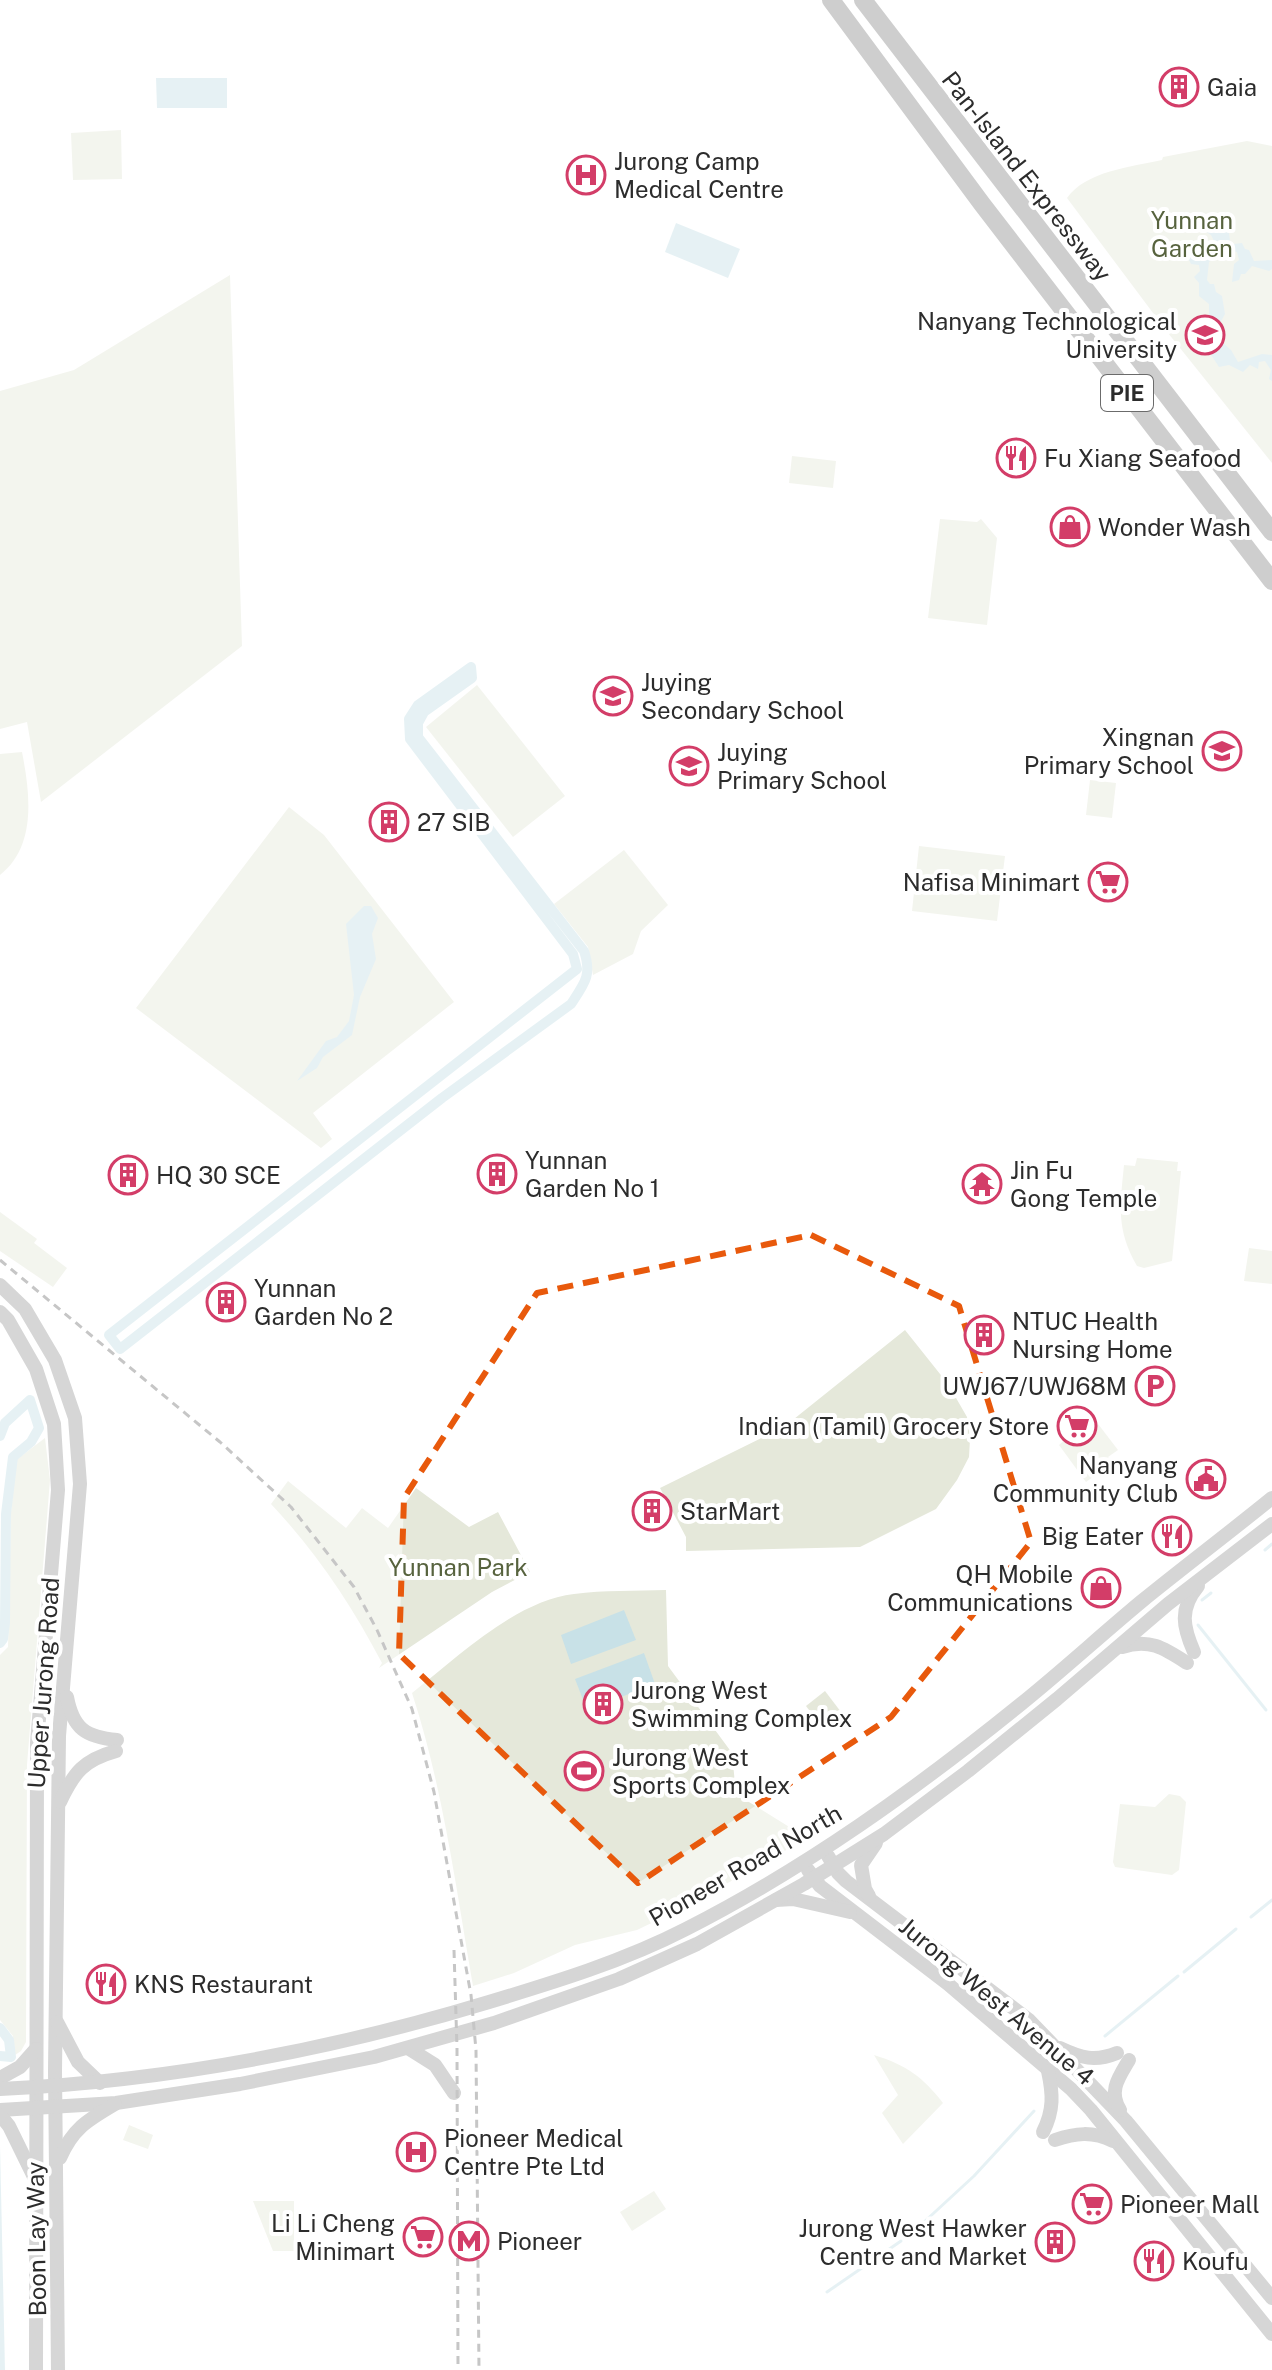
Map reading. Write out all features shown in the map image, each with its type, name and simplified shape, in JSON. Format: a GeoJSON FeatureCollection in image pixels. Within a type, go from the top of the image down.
{"type":"FeatureCollection","features":[{"type":"Feature","properties":{"kind":"highway","name":"Pan-Island Expressway"},"geometry":{"type":"LineString","coordinates":[[831,0],[982,204],[1272,580]]}},
{"type":"Feature","properties":{"kind":"highway","name":"Pan-Island Expressway"},"geometry":{"type":"LineString","coordinates":[[863,0],[1272,532]]}},
{"type":"Feature","properties":{"kind":"main road","name":"Upper Jurong Road"},"geometry":{"type":"LineString","coordinates":[[0,1285],[25,1309],[55,1360],[75,1418],[80,1484],[59,1736],[56,2107]]}},
{"type":"Feature","properties":{"kind":"main road","name":"Upper Jurong Road"},"geometry":{"type":"LineString","coordinates":[[0,1312],[8,1320],[36,1369],[54,1424],[58,1490],[37,1743],[37,2107]]}},
{"type":"Feature","properties":{"kind":"main road","name":"Pioneer Road North"},"geometry":{"type":"LineString","coordinates":[[0,2089],[56,2087],[160,2075],[367,2036],[545,1985],[659,1942],[802,1863],[901,1796],[987,1731],[1272,1498]]}},
{"type":"Feature","properties":{"kind":"main road","name":"Pioneer Road North"},"geometry":{"type":"LineString","coordinates":[[0,2113],[37,2107],[116,2103],[269,2078],[408,2048],[494,2023],[619,1979],[697,1944],[884,1834],[979,1762],[1272,1524]]}},
{"type":"Feature","properties":{"kind":"main road"},"geometry":{"type":"LineString","coordinates":[[1114,1650],[1136,1642],[1150,1643],[1191,1657],[1184,1611],[1192,1593],[1208,1573]]}},
{"type":"Feature","properties":{"kind":"main road"},"geometry":{"type":"LineString","coordinates":[[43,1680],[64,1681],[69,1713],[80,1728],[93,1737],[116,1745],[76,1772],[57,1808]]}},
{"type":"Feature","properties":{"kind":"main road"},"geometry":{"type":"LineString","coordinates":[[870,1899],[861,1865],[884,1834]]}},
{"type":"Feature","properties":{"kind":"main road","name":"Jurong West Avenue 4"},"geometry":{"type":"LineString","coordinates":[[824,1849],[846,1881],[1007,2001],[1053,2044],[1126,2121],[1272,2298]]}},
{"type":"Feature","properties":{"kind":"main road","name":"Jurong West Avenue 4"},"geometry":{"type":"LineString","coordinates":[[802,1863],[820,1886],[948,1984],[1086,2104],[1272,2334]]}},
{"type":"Feature","properties":{"kind":"main road"},"geometry":{"type":"LineString","coordinates":[[775,1900],[793,1899],[854,1913]]}},
{"type":"Feature","properties":{"kind":"main road"},"geometry":{"type":"LineString","coordinates":[[56,2020],[78,2062],[100,2083]]}},
{"type":"Feature","properties":{"kind":"main road"},"geometry":{"type":"LineString","coordinates":[[1053,2044],[1081,2058],[1123,2056],[1114,2092],[1115,2103],[1126,2121]]}},
{"type":"Feature","properties":{"kind":"main road"},"geometry":{"type":"LineString","coordinates":[[408,2048],[435,2065],[454,2093]]}},
{"type":"Feature","properties":{"kind":"main road"},"geometry":{"type":"LineString","coordinates":[[0,2078],[20,2067],[36,2049]]}},
{"type":"Feature","properties":{"kind":"main road"},"geometry":{"type":"LineString","coordinates":[[1048,2071],[1052,2106],[1049,2136],[1096,2134],[1117,2142]]}},
{"type":"Feature","properties":{"kind":"main road"},"geometry":{"type":"LineString","coordinates":[[57,2165],[67,2142],[79,2126],[116,2103]]}},
{"type":"Feature","properties":{"kind":"main road","name":"Boon Lay Way"},"geometry":{"type":"LineString","coordinates":[[36,2370],[37,2107]]}},
{"type":"Feature","properties":{"kind":"main road","name":"Boon Lay Way"},"geometry":{"type":"LineString","coordinates":[[56,2107],[58,2370]]}},
{"type":"Feature","properties":{"kind":"main road"},"geometry":{"type":"LineString","coordinates":[[0,2113],[36,2181]]}},
{"type":"Feature","properties":{"kind":"highlighted area"},"geometry":{"type":"Polygon","coordinates":[[[811,1235],[959,1306],[1031,1542],[891,1717],[638,1883],[399,1654],[404,1498],[537,1293],[811,1235]]]}},
{"type":"Feature","properties":{"kind":"green space"},"geometry":{"type":"Polygon","coordinates":[[[121,130],[122,179],[73,180],[71,133],[121,130]]]}},
{"type":"Feature","properties":{"kind":"green space","name":"Yunnan Garden"},"geometry":{"type":"Polygon","coordinates":[[[1247,141],[1272,146],[1272,463],[1168,333],[1067,198],[1075,189],[1097,176],[1162,160],[1163,157],[1247,141]]]}},
{"type":"Feature","properties":{"kind":"green space"},"geometry":{"type":"Polygon","coordinates":[[[230,275],[242,646],[41,802],[27,722],[0,729],[0,391],[74,370],[230,275]]]}},
{"type":"Feature","properties":{"kind":"green space"},"geometry":{"type":"Polygon","coordinates":[[[792,456],[836,461],[833,488],[789,483],[792,456]]]}},
{"type":"Feature","properties":{"kind":"green space"},"geometry":{"type":"Polygon","coordinates":[[[940,519],[977,522],[981,519],[997,538],[987,625],[928,618],[940,519]]]}},
{"type":"Feature","properties":{"kind":"green space"},"geometry":{"type":"Polygon","coordinates":[[[477,685],[565,796],[513,837],[426,727],[477,685]]]}},
{"type":"Feature","properties":{"kind":"green space"},"geometry":{"type":"Polygon","coordinates":[[[22,752],[28,818],[20,849],[0,875],[0,754],[22,752]]]}},
{"type":"Feature","properties":{"kind":"green space"},"geometry":{"type":"Polygon","coordinates":[[[1090,780],[1116,783],[1112,818],[1086,815],[1090,780]]]}},
{"type":"Feature","properties":{"kind":"green space"},"geometry":{"type":"Polygon","coordinates":[[[289,807],[324,835],[454,1002],[313,1113],[332,1139],[321,1148],[136,1008],[289,807]]]}},
{"type":"Feature","properties":{"kind":"green space"},"geometry":{"type":"Polygon","coordinates":[[[919,846],[1005,856],[997,921],[912,911],[919,846]]]}},
{"type":"Feature","properties":{"kind":"green space"},"geometry":{"type":"Polygon","coordinates":[[[624,850],[668,905],[641,931],[633,954],[593,975],[588,947],[554,904],[624,850]]]}},
{"type":"Feature","properties":{"kind":"green space"},"geometry":{"type":"Polygon","coordinates":[[[1137,1158],[1178,1162],[1177,1171],[1181,1171],[1172,1261],[1144,1268],[1137,1266],[1130,1253],[1121,1217],[1124,1165],[1135,1166],[1137,1158]]]}},
{"type":"Feature","properties":{"kind":"green space"},"geometry":{"type":"Polygon","coordinates":[[[0,1212],[37,1239],[34,1243],[67,1268],[53,1287],[0,1251],[0,1212]]]}},
{"type":"Feature","properties":{"kind":"green space"},"geometry":{"type":"Polygon","coordinates":[[[1249,1248],[1272,1251],[1272,1284],[1244,1281],[1249,1248]]]}},
{"type":"Feature","properties":{"kind":"green space"},"geometry":{"type":"Polygon","coordinates":[[[905,1330],[948,1384],[967,1417],[969,1457],[936,1509],[860,1547],[686,1551],[686,1537],[660,1488],[784,1427],[905,1330]]]}},
{"type":"Feature","properties":{"kind":"green space"},"geometry":{"type":"Polygon","coordinates":[[[1092,1416],[1118,1450],[1108,1457],[1112,1463],[1086,1482],[1059,1445],[1092,1416]]]}},
{"type":"Feature","properties":{"kind":"green space"},"geometry":{"type":"Polygon","coordinates":[[[45,1438],[50,1480],[27,1765],[26,2042],[21,2051],[12,2057],[13,2036],[0,2020],[0,1655],[8,1647],[11,1512],[16,1460],[45,1438]]]}},
{"type":"Feature","properties":{"kind":"green space","name":"Yunnan Park"},"geometry":{"type":"Polygon","coordinates":[[[288,1481],[346,1528],[362,1508],[388,1528],[416,1488],[469,1527],[498,1512],[530,1572],[492,1592],[379,1668],[382,1663],[345,1600],[318,1560],[271,1504],[288,1481]]]}},
{"type":"Feature","properties":{"kind":"green space","name":"Jurong West Sports Complex"},"geometry":{"type":"Polygon","coordinates":[[[666,1590],[668,1666],[732,1753],[736,1794],[799,1833],[804,1840],[689,1905],[637,1930],[575,1945],[514,1973],[473,1986],[440,1802],[412,1693],[488,1633],[530,1607],[574,1594],[666,1590]]]}},
{"type":"Feature","properties":{"kind":"green space"},"geometry":{"type":"Polygon","coordinates":[[[825,1691],[841,1712],[822,1727],[806,1706],[825,1691]]]}},
{"type":"Feature","properties":{"kind":"green space"},"geometry":{"type":"Polygon","coordinates":[[[1169,1794],[1180,1796],[1186,1802],[1179,1870],[1172,1875],[1115,1867],[1120,1804],[1155,1807],[1169,1794]]]}},
{"type":"Feature","properties":{"kind":"green space"},"geometry":{"type":"Polygon","coordinates":[[[874,2055],[913,2073],[943,2103],[903,2144],[882,2113],[898,2095],[874,2055]]]}},
{"type":"Feature","properties":{"kind":"green space"},"geometry":{"type":"Polygon","coordinates":[[[129,2125],[153,2135],[148,2149],[123,2140],[129,2125]]]}},
{"type":"Feature","properties":{"kind":"green space"},"geometry":{"type":"Polygon","coordinates":[[[654,2191],[666,2209],[632,2231],[620,2212],[654,2191]]]}},
{"type":"Feature","properties":{"kind":"green space"},"geometry":{"type":"Polygon","coordinates":[[[253,2201],[294,2201],[294,2251],[273,2251],[253,2201]]]}},
{"type":"Feature","properties":{"kind":"water"},"geometry":{"type":"Polygon","coordinates":[[[156,78],[227,78],[227,108],[157,108],[156,78]]]}},
{"type":"Feature","properties":{"kind":"water"},"geometry":{"type":"Polygon","coordinates":[[[1205,222],[1224,224],[1230,241],[1242,243],[1254,261],[1272,260],[1269,271],[1252,266],[1241,274],[1239,280],[1232,282],[1234,264],[1239,260],[1237,252],[1228,250],[1224,252],[1222,260],[1209,262],[1207,280],[1222,296],[1225,314],[1219,325],[1221,341],[1238,362],[1262,354],[1272,355],[1272,381],[1269,379],[1271,370],[1265,361],[1259,362],[1258,369],[1250,365],[1243,372],[1229,365],[1219,367],[1202,341],[1214,323],[1209,317],[1209,304],[1199,296],[1199,283],[1194,277],[1200,271],[1199,265],[1191,264],[1188,258],[1204,254],[1216,245],[1211,235],[1202,229],[1205,222]]]}},
{"type":"Feature","properties":{"kind":"water"},"geometry":{"type":"Polygon","coordinates":[[[676,223],[740,249],[728,278],[665,252],[676,223]]]}},
{"type":"Feature","properties":{"kind":"water"},"geometry":{"type":"Polygon","coordinates":[[[364,906],[371,906],[378,918],[372,934],[376,959],[360,997],[352,1035],[323,1057],[317,1068],[297,1081],[326,1041],[337,1037],[349,1021],[354,995],[346,924],[364,906]]]}},
{"type":"Feature","properties":{"kind":"water"},"geometry":{"type":"Polygon","coordinates":[[[624,1610],[636,1640],[571,1664],[561,1635],[624,1610]]]}},
{"type":"Feature","properties":{"kind":"water"},"geometry":{"type":"Polygon","coordinates":[[[644,1653],[655,1684],[587,1710],[575,1679],[644,1653]]]}},
{"type":"Feature","properties":{"kind":"water"},"geometry":{"type":"Polygon","coordinates":[[[0,2145],[5,2370],[0,2370],[0,2145]]]}},
{"type":"Feature","properties":{"kind":"waterway"},"geometry":{"type":"LineString","coordinates":[[471,667],[472,678],[424,712],[418,723],[418,737],[584,951],[587,973],[583,984],[571,1004],[442,1098],[120,1349],[109,1335],[577,969],[573,954],[410,739],[409,719],[418,705],[471,667]]}},
{"type":"Feature","properties":{"kind":"waterway"},"geometry":{"type":"LineString","coordinates":[[0,1436],[5,1423],[30,1400],[39,1428],[31,1442],[13,1457],[6,1514],[5,1623],[0,1643]]}},
{"type":"Feature","properties":{"kind":"waterway"},"geometry":{"type":"LineString","coordinates":[[1265,1550],[1272,1544]]}},
{"type":"Feature","properties":{"kind":"waterway"},"geometry":{"type":"LineString","coordinates":[[1202,1600],[1211,1593]]}},
{"type":"Feature","properties":{"kind":"waterway"},"geometry":{"type":"LineString","coordinates":[[1198,1625],[1266,1710]]}},
{"type":"Feature","properties":{"kind":"waterway"},"geometry":{"type":"LineString","coordinates":[[1251,1917],[1272,1900]]}},
{"type":"Feature","properties":{"kind":"waterway"},"geometry":{"type":"LineString","coordinates":[[1184,1972],[1236,1929]]}},
{"type":"Feature","properties":{"kind":"waterway"},"geometry":{"type":"LineString","coordinates":[[1105,2036],[1178,1976]]}},
{"type":"Feature","properties":{"kind":"waterway"},"geometry":{"type":"LineString","coordinates":[[0,2028],[9,2040],[11,2057],[0,2056]]}},
{"type":"Feature","properties":{"kind":"waterway"},"geometry":{"type":"LineString","coordinates":[[910,2235],[974,2176],[1034,2111]]}},
{"type":"Feature","properties":{"kind":"waterway"},"geometry":{"type":"LineString","coordinates":[[827,2292],[901,2241]]}},
{"type":"Feature","properties":{"kind":"railway"},"geometry":{"type":"LineString","coordinates":[[0,1260],[220,1442],[291,1507],[354,1587],[412,1709],[434,1792],[471,1995],[476,2050],[479,2370]]}},
{"type":"Feature","properties":{"kind":"railway"},"geometry":{"type":"LineString","coordinates":[[454,1950],[458,2370]]}},
{"type":"Feature","properties":{"kind":"place","name":"Gaia"},"geometry":{"type":"Point","coordinates":[1179,87]}},
{"type":"Feature","properties":{"kind":"place","name":"Jurong Camp Medical Centre"},"geometry":{"type":"Point","coordinates":[586,175]}},
{"type":"Feature","properties":{"kind":"place","name":"Nanyang Technological University"},"geometry":{"type":"Point","coordinates":[1205,335]}},
{"type":"Feature","properties":{"kind":"place","name":"Fu Xiang Seafood"},"geometry":{"type":"Point","coordinates":[1016,458]}},
{"type":"Feature","properties":{"kind":"place","name":"Wonder Wash"},"geometry":{"type":"Point","coordinates":[1070,527]}},
{"type":"Feature","properties":{"kind":"place","name":"Juying Secondary School"},"geometry":{"type":"Point","coordinates":[613,696]}},
{"type":"Feature","properties":{"kind":"place","name":"Xingnan Primary School"},"geometry":{"type":"Point","coordinates":[1222,751]}},
{"type":"Feature","properties":{"kind":"place","name":"Juying Primary School"},"geometry":{"type":"Point","coordinates":[689,766]}},
{"type":"Feature","properties":{"kind":"place","name":"27 SIB"},"geometry":{"type":"Point","coordinates":[389,822]}},
{"type":"Feature","properties":{"kind":"place","name":"Nafisa Minimart"},"geometry":{"type":"Point","coordinates":[1108,882]}},
{"type":"Feature","properties":{"kind":"place","name":"Yunnan Garden No 1"},"geometry":{"type":"Point","coordinates":[497,1174]}},
{"type":"Feature","properties":{"kind":"place","name":"HQ 30 SCE"},"geometry":{"type":"Point","coordinates":[128,1175]}},
{"type":"Feature","properties":{"kind":"place","name":"Jin Fu Gong Temple"},"geometry":{"type":"Point","coordinates":[982,1184]}},
{"type":"Feature","properties":{"kind":"place","name":"Yunnan Garden No 2"},"geometry":{"type":"Point","coordinates":[226,1302]}},
{"type":"Feature","properties":{"kind":"place","name":"NTUC Health Nursing Home"},"geometry":{"type":"Point","coordinates":[984,1335]}},
{"type":"Feature","properties":{"kind":"place","name":"UWJ67/UWJ68M"},"geometry":{"type":"Point","coordinates":[1155,1386]}},
{"type":"Feature","properties":{"kind":"place","name":"Indian (Tamil) Grocery Store"},"geometry":{"type":"Point","coordinates":[1077,1426]}},
{"type":"Feature","properties":{"kind":"place","name":"Nanyang Community Club"},"geometry":{"type":"Point","coordinates":[1206,1479]}},
{"type":"Feature","properties":{"kind":"place","name":"StarMart"},"geometry":{"type":"Point","coordinates":[652,1511]}},
{"type":"Feature","properties":{"kind":"place","name":"Big Eater"},"geometry":{"type":"Point","coordinates":[1172,1536]}},
{"type":"Feature","properties":{"kind":"place","name":"QH Mobile Communications"},"geometry":{"type":"Point","coordinates":[1101,1588]}},
{"type":"Feature","properties":{"kind":"place","name":"Jurong West Swimming Complex"},"geometry":{"type":"Point","coordinates":[603,1704]}},
{"type":"Feature","properties":{"kind":"place","name":"Jurong West Sports Complex"},"geometry":{"type":"Point","coordinates":[584,1771]}},
{"type":"Feature","properties":{"kind":"place","name":"KNS Restaurant"},"geometry":{"type":"Point","coordinates":[106,1984]}},
{"type":"Feature","properties":{"kind":"place","name":"Pioneer Medical Centre Pte Ltd"},"geometry":{"type":"Point","coordinates":[416,2152]}},
{"type":"Feature","properties":{"kind":"place","name":"Pioneer Mall"},"geometry":{"type":"Point","coordinates":[1092,2204]}},
{"type":"Feature","properties":{"kind":"place","name":"Li Li Cheng Minimart"},"geometry":{"type":"Point","coordinates":[423,2237]}},
{"type":"Feature","properties":{"kind":"place","name":"Pioneer"},"geometry":{"type":"Point","coordinates":[469,2241]}},
{"type":"Feature","properties":{"kind":"place","name":"Jurong West Hawker Centre and Market"},"geometry":{"type":"Point","coordinates":[1055,2242]}},
{"type":"Feature","properties":{"kind":"place","name":"Koufu"},"geometry":{"type":"Point","coordinates":[1154,2261]}}]}
